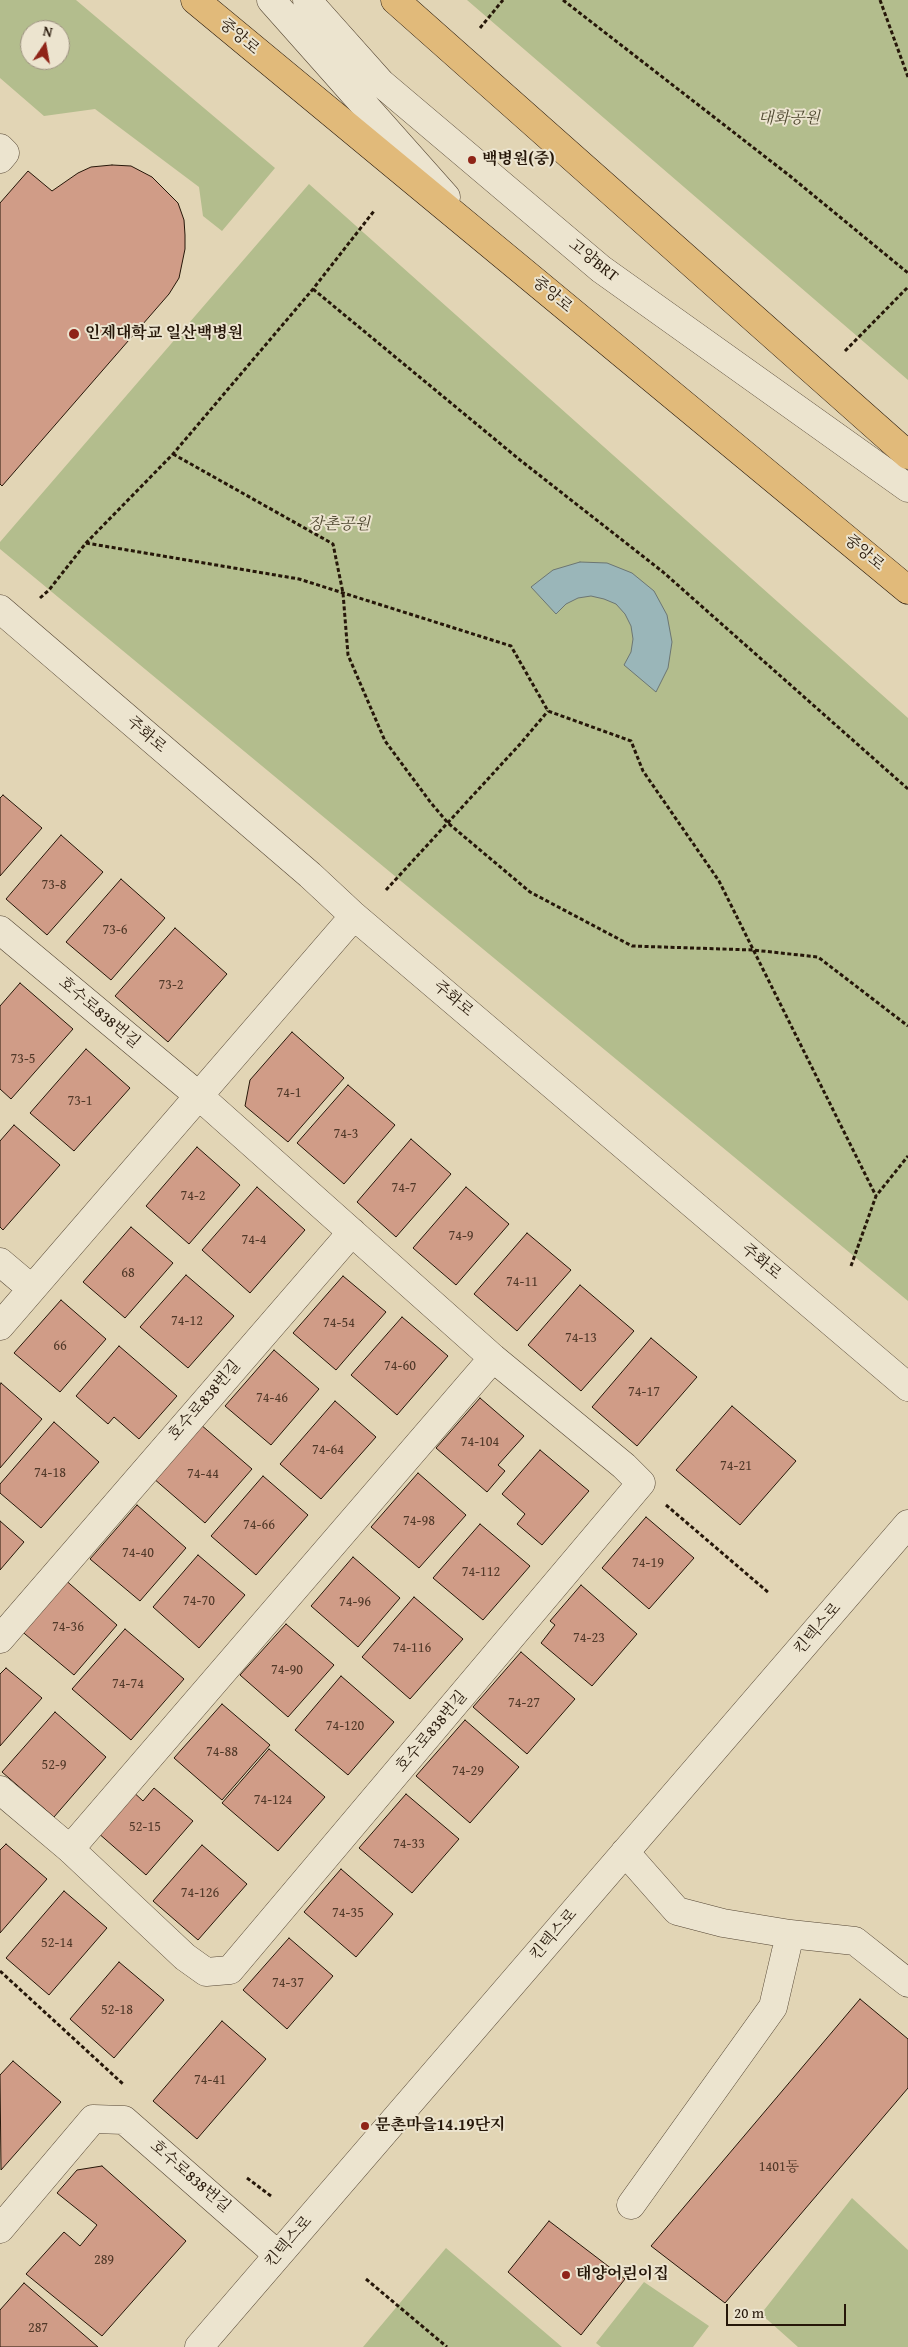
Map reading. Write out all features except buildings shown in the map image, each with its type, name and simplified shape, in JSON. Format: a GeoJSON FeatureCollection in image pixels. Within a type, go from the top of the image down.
{"type":"FeatureCollection","features":[{"type":"Feature","properties":{"kind":"main road","name":"중앙로"},"geometry":{"type":"LineString","coordinates":[[195,0],[908,590]]}},
{"type":"Feature","properties":{"kind":"main road"},"geometry":{"type":"LineString","coordinates":[[396,0],[908,455]]}},
{"type":"Feature","properties":{"kind":"street"},"geometry":{"type":"LineString","coordinates":[[272,0],[479,235]]}},
{"type":"Feature","properties":{"kind":"street","name":"고양BRT"},"geometry":{"type":"LineString","coordinates":[[307,0],[381,83],[601,269],[908,488]]}},
{"type":"Feature","properties":{"kind":"street"},"geometry":{"type":"LineString","coordinates":[[0,148],[5,152],[0,159]]}},
{"type":"Feature","properties":{"kind":"street","name":"주화로"},"geometry":{"type":"LineString","coordinates":[[0,609],[354,916],[908,1387]]}},
{"type":"Feature","properties":{"kind":"street"},"geometry":{"type":"LineString","coordinates":[[0,1326],[354,916]]}},
{"type":"Feature","properties":{"kind":"street","name":"호수로838번길"},"geometry":{"type":"LineString","coordinates":[[0,930],[199,1096],[493,1358],[624,1466],[641,1483],[230,1970],[206,1972],[192,1962],[70,1849],[0,1790]]}},
{"type":"Feature","properties":{"kind":"street","name":"호수로838번길"},"geometry":{"type":"LineString","coordinates":[[0,1639],[352,1232]]}},
{"type":"Feature","properties":{"kind":"street"},"geometry":{"type":"LineString","coordinates":[[0,1262],[32,1289]]}},
{"type":"Feature","properties":{"kind":"street"},"geometry":{"type":"LineString","coordinates":[[70,1849],[493,1358]]}},
{"type":"Feature","properties":{"kind":"street","name":"킨텍스로"},"geometry":{"type":"LineString","coordinates":[[199,2347],[908,1524]]}},
{"type":"Feature","properties":{"kind":"street"},"geometry":{"type":"LineString","coordinates":[[625,1852],[678,1911],[723,1923],[790,1934],[855,1941],[908,1983]]}},
{"type":"Feature","properties":{"kind":"street"},"geometry":{"type":"LineString","coordinates":[[631,2205],[773,2007],[790,1934]]}},
{"type":"Feature","properties":{"kind":"street","name":"호수로838번길"},"geometry":{"type":"LineString","coordinates":[[0,2229],[93,2119],[124,2120],[278,2255]]}},
{"type":"Feature","properties":{"kind":"path"},"geometry":{"type":"LineString","coordinates":[[478,30],[503,0]]}},
{"type":"Feature","properties":{"kind":"path"},"geometry":{"type":"LineString","coordinates":[[563,0],[790,176],[908,273]]}},
{"type":"Feature","properties":{"kind":"path"},"geometry":{"type":"LineString","coordinates":[[880,0],[908,77]]}},
{"type":"Feature","properties":{"kind":"path"},"geometry":{"type":"LineString","coordinates":[[36,602],[49,590],[86,543],[173,454],[313,289],[374,211]]}},
{"type":"Feature","properties":{"kind":"path"},"geometry":{"type":"LineString","coordinates":[[845,351],[908,287]]}},
{"type":"Feature","properties":{"kind":"path"},"geometry":{"type":"LineString","coordinates":[[313,289],[520,460],[663,572],[908,789]]}},
{"type":"Feature","properties":{"kind":"path"},"geometry":{"type":"LineString","coordinates":[[173,454],[332,544],[343,593],[348,655],[385,740],[448,822],[530,892],[632,946],[753,950],[818,957],[908,1026]]}},
{"type":"Feature","properties":{"kind":"path"},"geometry":{"type":"LineString","coordinates":[[86,543],[299,579],[511,646],[548,711],[631,741],[643,771],[719,881],[876,1196]]}},
{"type":"Feature","properties":{"kind":"path"},"geometry":{"type":"LineString","coordinates":[[386,890],[548,711]]}},
{"type":"Feature","properties":{"kind":"path"},"geometry":{"type":"LineString","coordinates":[[851,1266],[876,1196],[908,1156]]}},
{"type":"Feature","properties":{"kind":"path"},"geometry":{"type":"LineString","coordinates":[[641,1483],[769,1593]]}},
{"type":"Feature","properties":{"kind":"path"},"geometry":{"type":"LineString","coordinates":[[366,2279],[447,2347]]}},
{"type":"Feature","properties":{"kind":"green space"},"geometry":{"type":"Polygon","coordinates":[[[0,0],[76,0],[275,168],[222,231],[203,216],[199,187],[95,109],[44,116],[0,78],[0,0]]]}},
{"type":"Feature","properties":{"kind":"green space","name":"대화공원"},"geometry":{"type":"Polygon","coordinates":[[[467,0],[908,0],[908,380],[489,19],[467,0]]]}},
{"type":"Feature","properties":{"kind":"green space","name":"장촌공원"},"geometry":{"type":"Polygon","coordinates":[[[309,184],[908,718],[908,1301],[0,549],[0,542],[309,184]]]}},
{"type":"Feature","properties":{"kind":"green space"},"geometry":{"type":"Polygon","coordinates":[[[852,2198],[908,2250],[908,2347],[798,2347],[761,2314],[852,2198]]]}},
{"type":"Feature","properties":{"kind":"green space"},"geometry":{"type":"Polygon","coordinates":[[[446,2248],[562,2347],[363,2347],[446,2248]]]}},
{"type":"Feature","properties":{"kind":"green space"},"geometry":{"type":"Polygon","coordinates":[[[644,2282],[709,2326],[693,2347],[601,2347],[596,2343],[644,2282]]]}},
{"type":"Feature","properties":{"kind":"water"},"geometry":{"type":"Polygon","coordinates":[[[580,562],[607,563],[632,573],[654,591],[667,615],[672,642],[668,668],[656,692],[624,665],[631,652],[633,639],[631,626],[625,614],[616,604],[591,596],[578,598],[566,604],[556,614],[531,587],[553,570],[580,562]]]}},
{"type":"Feature","properties":{"kind":"place","name":"백병원(중)"},"geometry":{"type":"Point","coordinates":[472,160]}},
{"type":"Feature","properties":{"kind":"place","name":"인제대학교 일산백병원"},"geometry":{"type":"Point","coordinates":[74,334]}},
{"type":"Feature","properties":{"kind":"place","name":"문촌마을14.19단지"},"geometry":{"type":"Point","coordinates":[365,2126]}},
{"type":"Feature","properties":{"kind":"place","name":"태양어린이집"},"geometry":{"type":"Point","coordinates":[566,2275]}}]}
